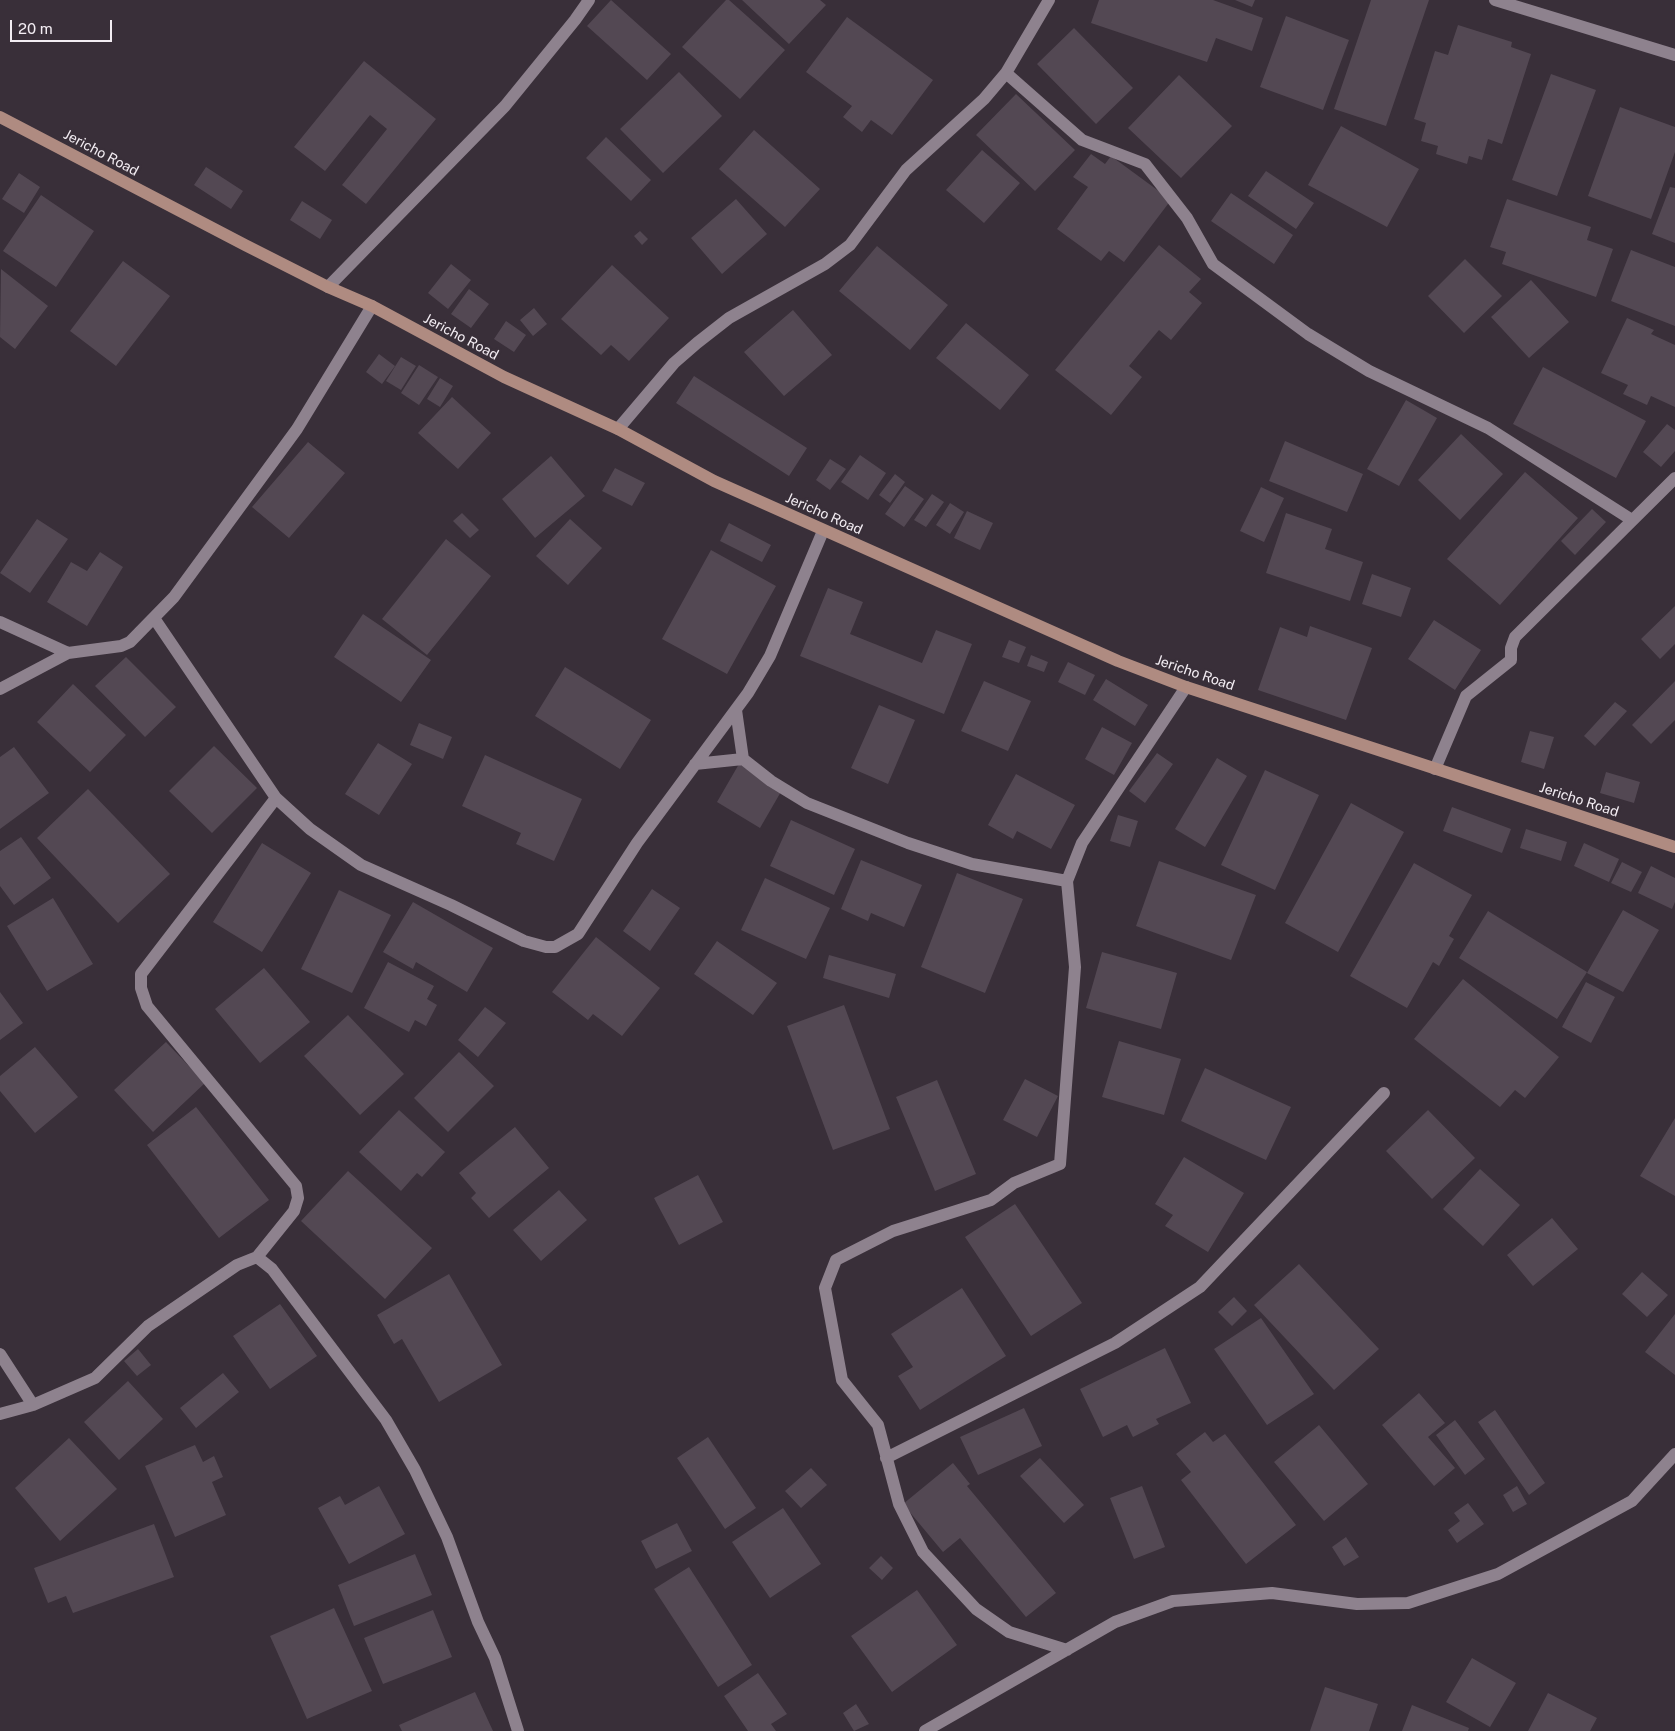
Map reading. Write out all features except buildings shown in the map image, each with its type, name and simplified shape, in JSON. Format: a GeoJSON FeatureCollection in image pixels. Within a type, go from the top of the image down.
{"type":"FeatureCollection","features":[{"type":"Feature","properties":{"kind":"street"},"geometry":{"type":"LineString","coordinates":[[328,287],[505,106],[575,20],[588,0]]}},
{"type":"Feature","properties":{"kind":"street"},"geometry":{"type":"LineString","coordinates":[[618,429],[674,363],[728,318],[825,264],[850,246],[906,170],[984,99],[1006,73],[1049,0]]}},
{"type":"Feature","properties":{"kind":"street"},"geometry":{"type":"LineString","coordinates":[[1495,0],[1675,55]]}},
{"type":"Feature","properties":{"kind":"street"},"geometry":{"type":"LineString","coordinates":[[1006,73],[1082,140],[1145,164],[1187,218],[1213,264],[1293,324],[1369,371],[1488,428],[1632,520]]}},
{"type":"Feature","properties":{"kind":"street","name":"Jericho Road"},"geometry":{"type":"LineString","coordinates":[[0,116],[328,287],[372,306],[504,377],[618,429],[714,481],[1118,661],[1186,686],[1675,848]]}},
{"type":"Feature","properties":{"kind":"street"},"geometry":{"type":"LineString","coordinates":[[0,689],[68,653],[121,646],[130,642],[174,598],[297,429],[372,306]]}},
{"type":"Feature","properties":{"kind":"street"},"geometry":{"type":"LineString","coordinates":[[1435,769],[1466,696],[1511,660],[1511,648],[1515,637],[1675,478]]}},
{"type":"Feature","properties":{"kind":"street"},"geometry":{"type":"LineString","coordinates":[[154,618],[276,798],[310,829],[361,865],[451,905],[524,941],[546,947],[554,947],[578,934],[637,843],[736,710],[770,656],[823,531]]}},
{"type":"Feature","properties":{"kind":"street"},"geometry":{"type":"LineString","coordinates":[[0,622],[68,653]]}},
{"type":"Feature","properties":{"kind":"street"},"geometry":{"type":"LineString","coordinates":[[1068,1650],[1009,1632],[976,1609],[923,1552],[899,1504],[878,1426],[842,1380],[825,1288],[836,1260],[893,1232],[992,1200],[1014,1183],[1060,1164],[1075,968],[1067,881],[1082,843],[1186,686]]}},
{"type":"Feature","properties":{"kind":"street"},"geometry":{"type":"LineString","coordinates":[[736,710],[743,759],[771,781],[807,803],[908,843],[972,864],[1067,881]]}},
{"type":"Feature","properties":{"kind":"street"},"geometry":{"type":"LineString","coordinates":[[695,764],[743,759]]}},
{"type":"Feature","properties":{"kind":"street"},"geometry":{"type":"LineString","coordinates":[[0,1414],[33,1405],[94,1378],[148,1326],[237,1265],[257,1257],[294,1211],[298,1198],[296,1186],[148,1006],[141,988],[141,974],[276,798]]}},
{"type":"Feature","properties":{"kind":"street"},"geometry":{"type":"LineString","coordinates":[[886,1458],[1115,1343],[1200,1287],[1384,1093]]}},
{"type":"Feature","properties":{"kind":"street"},"geometry":{"type":"LineString","coordinates":[[257,1257],[272,1269],[386,1420],[416,1470],[447,1537],[478,1622],[495,1658],[518,1731]]}},
{"type":"Feature","properties":{"kind":"street"},"geometry":{"type":"LineString","coordinates":[[0,1354],[33,1405]]}},
{"type":"Feature","properties":{"kind":"street"},"geometry":{"type":"LineString","coordinates":[[925,1731],[1115,1622],[1173,1602],[1272,1593],[1358,1604],[1408,1603],[1498,1574],[1632,1500],[1675,1454]]}}]}
